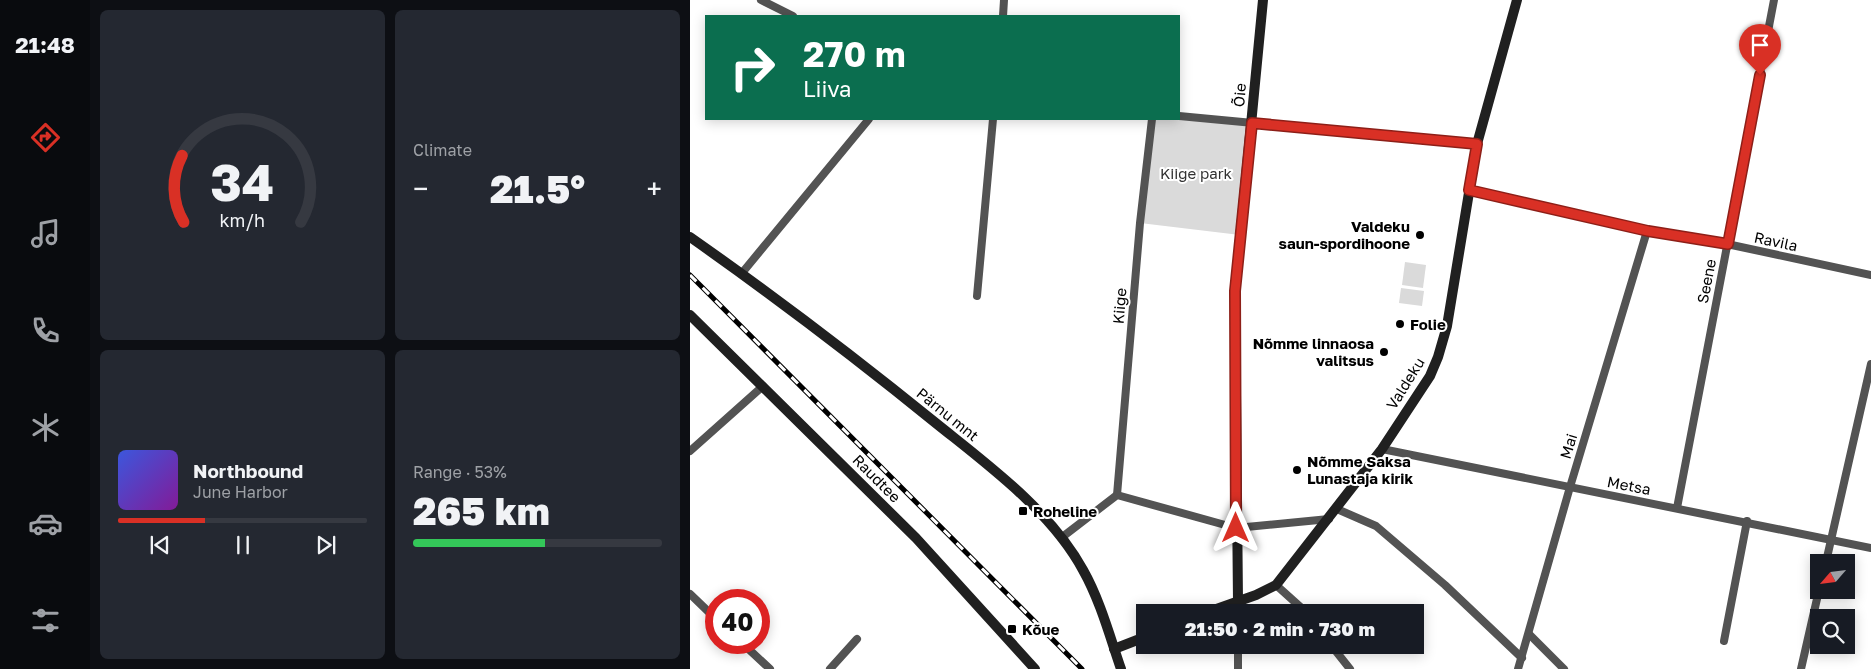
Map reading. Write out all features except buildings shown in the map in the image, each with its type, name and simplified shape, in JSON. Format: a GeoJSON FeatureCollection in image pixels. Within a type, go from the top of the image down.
{"type":"FeatureCollection","features":[{"type":"Feature","properties":{"kind":"street"},"geometry":{"type":"LineString","coordinates":[[761,0],[791,15]]}},
{"type":"Feature","properties":{"kind":"street"},"geometry":{"type":"LineString","coordinates":[[1003,15],[1004,0]]}},
{"type":"Feature","properties":{"kind":"street","name":"Õie"},"geometry":{"type":"LineString","coordinates":[[1238,604],[1235,291],[1263,0]]}},
{"type":"Feature","properties":{"kind":"street","name":"Valdeku"},"geometry":{"type":"LineString","coordinates":[[1244,604],[1271,589],[1276,584],[1337,509],[1382,449],[1430,376],[1438,357],[1446,326],[1477,144],[1517,0]]}},
{"type":"Feature","properties":{"kind":"street","name":"Seene"},"geometry":{"type":"LineString","coordinates":[[1677,508],[1774,0]]}},
{"type":"Feature","properties":{"kind":"street"},"geometry":{"type":"LineString","coordinates":[[1180,116],[1477,144]]}},
{"type":"Feature","properties":{"kind":"street"},"geometry":{"type":"LineString","coordinates":[[742,273],[868,120]]}},
{"type":"Feature","properties":{"kind":"street"},"geometry":{"type":"LineString","coordinates":[[977,296],[993,120]]}},
{"type":"Feature","properties":{"kind":"street","name":"Kiige"},"geometry":{"type":"LineString","coordinates":[[1118,495],[1140,222],[1152,120]]}},
{"type":"Feature","properties":{"kind":"street","name":"Ravila"},"geometry":{"type":"LineString","coordinates":[[1469,190],[1648,231],[1728,244],[1871,275]]}},
{"type":"Feature","properties":{"kind":"street","name":"Mai"},"geometry":{"type":"LineString","coordinates":[[1518,669],[1570,487],[1648,231]]}},
{"type":"Feature","properties":{"kind":"street","name":"Pärnu mnt"},"geometry":{"type":"LineString","coordinates":[[690,237],[742,273],[889,386],[994,471],[1030,504],[1061,538],[1084,570],[1121,669]]}},
{"type":"Feature","properties":{"kind":"street","name":"Raudtee"},"geometry":{"type":"LineString","coordinates":[[690,315],[916,538],[1035,669]]}},
{"type":"Feature","properties":{"kind":"street"},"geometry":{"type":"LineString","coordinates":[[1828,554],[1871,364]]}},
{"type":"Feature","properties":{"kind":"street"},"geometry":{"type":"LineString","coordinates":[[690,451],[763,386]]}},
{"type":"Feature","properties":{"kind":"street","name":"Metsa"},"geometry":{"type":"LineString","coordinates":[[1382,449],[1747,521],[1871,548]]}},
{"type":"Feature","properties":{"kind":"street"},"geometry":{"type":"LineString","coordinates":[[1061,538],[1118,495],[1236,528],[1329,519]]}},
{"type":"Feature","properties":{"kind":"street"},"geometry":{"type":"LineString","coordinates":[[1337,509],[1376,526],[1444,585],[1522,658]]}},
{"type":"Feature","properties":{"kind":"street"},"geometry":{"type":"LineString","coordinates":[[1724,641],[1747,521]]}},
{"type":"Feature","properties":{"kind":"street"},"geometry":{"type":"LineString","coordinates":[[1276,584],[1300,604]]}},
{"type":"Feature","properties":{"kind":"street"},"geometry":{"type":"LineString","coordinates":[[690,594],[705,608]]}},
{"type":"Feature","properties":{"kind":"street"},"geometry":{"type":"LineString","coordinates":[[1801,669],[1817,599]]}},
{"type":"Feature","properties":{"kind":"street"},"geometry":{"type":"LineString","coordinates":[[1529,634],[1564,669]]}},
{"type":"Feature","properties":{"kind":"street"},"geometry":{"type":"LineString","coordinates":[[830,669],[857,639]]}},
{"type":"Feature","properties":{"kind":"street"},"geometry":{"type":"LineString","coordinates":[[1114,649],[1136,640]]}},
{"type":"Feature","properties":{"kind":"street"},"geometry":{"type":"LineString","coordinates":[[754,654],[770,669]]}},
{"type":"Feature","properties":{"kind":"street"},"geometry":{"type":"LineString","coordinates":[[1238,654],[1238,669]]}},
{"type":"Feature","properties":{"kind":"street"},"geometry":{"type":"LineString","coordinates":[[1338,654],[1350,669]]}},
{"type":"Feature","properties":{"kind":"green space","name":"Kiige park"},"geometry":{"type":"Polygon","coordinates":[[[1152,120],[1252,123],[1240,235],[1140,223],[1152,120]]]}},
{"type":"Feature","properties":{"kind":"green space"},"geometry":{"type":"Polygon","coordinates":[[[1405,262],[1426,265],[1423,288],[1402,285],[1405,262]]]}},
{"type":"Feature","properties":{"kind":"green space"},"geometry":{"type":"Polygon","coordinates":[[[1401,288],[1424,291],[1422,306],[1399,303],[1401,288]]]}},
{"type":"Feature","properties":{"kind":"railway"},"geometry":{"type":"LineString","coordinates":[[690,275],[1082,669]]}},
{"type":"Feature","properties":{"kind":"place","name":"Valdeku saun-spordihoone"},"geometry":{"type":"Point","coordinates":[1420,235]}},
{"type":"Feature","properties":{"kind":"place","name":"Folie"},"geometry":{"type":"Point","coordinates":[1400,324]}},
{"type":"Feature","properties":{"kind":"place","name":"Nõmme linnaosa valitsus"},"geometry":{"type":"Point","coordinates":[1384,352]}},
{"type":"Feature","properties":{"kind":"place","name":"Nõmme Saksa Lunastaja kirik"},"geometry":{"type":"Point","coordinates":[1297,470]}},
{"type":"Feature","properties":{"kind":"place","name":"Roheline"},"geometry":{"type":"Point","coordinates":[1023,511]}},
{"type":"Feature","properties":{"kind":"place","name":"Kõue"},"geometry":{"type":"Point","coordinates":[1012,629]}},
{"type":"Feature","properties":{"kind":"route"},"geometry":{"type":"LineString","coordinates":[[1236,528],[1235,291],[1252,123],[1477,144],[1469,190],[1648,231],[1728,244],[1760,75]]}}]}
